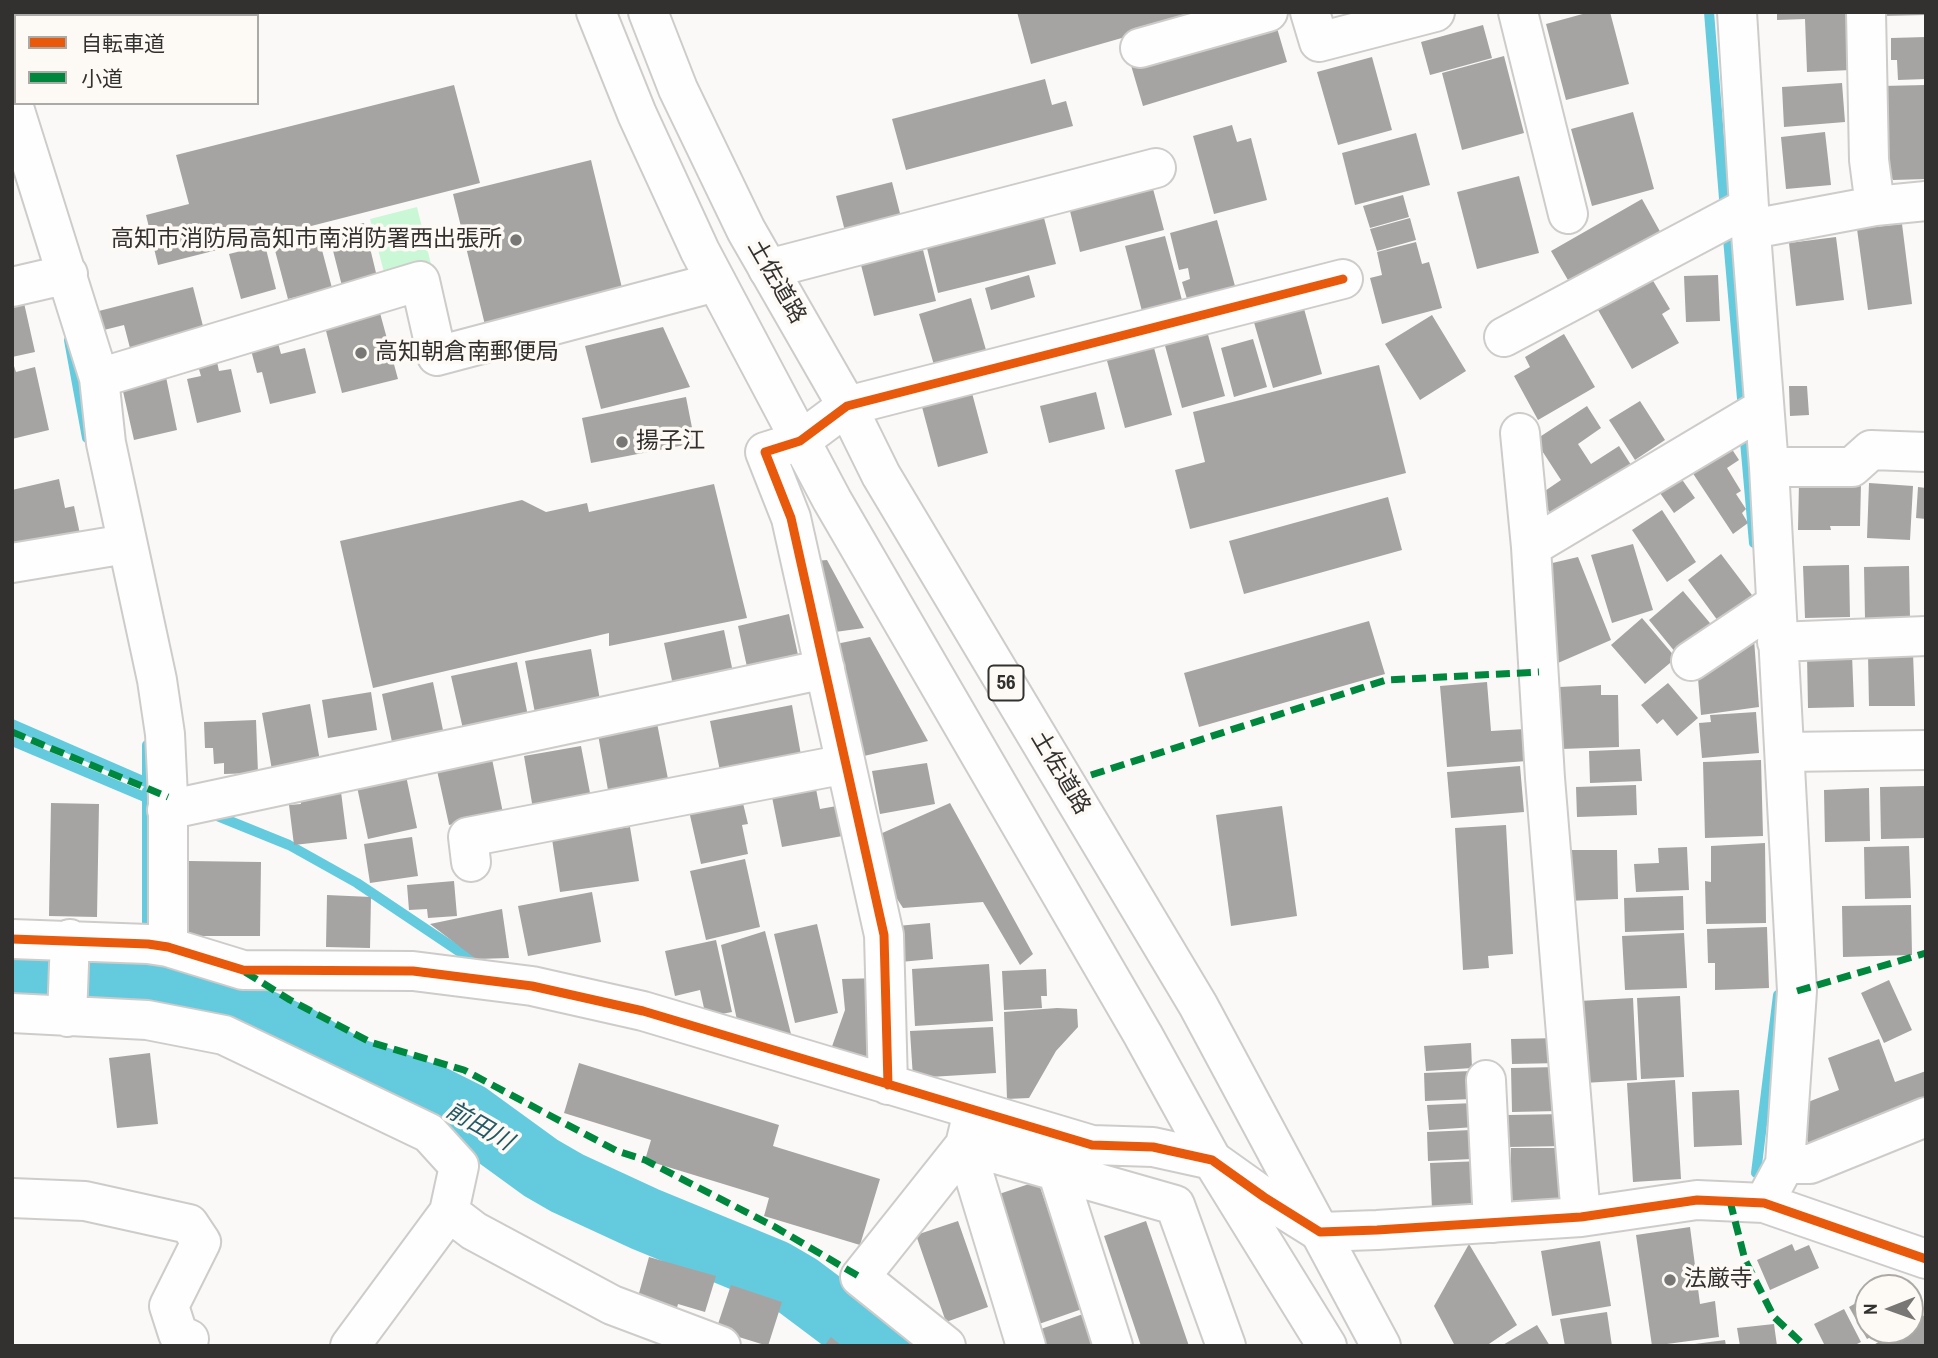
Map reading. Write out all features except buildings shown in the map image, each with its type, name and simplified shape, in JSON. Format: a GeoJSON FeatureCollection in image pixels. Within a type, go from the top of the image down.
{"type":"FeatureCollection","features":[{"type":"Feature","properties":{"kind":"main road"},"geometry":{"type":"LineString","coordinates":[[596,12],[637,114],[716,282],[800,441],[1143,1035],[1212,1160],[1326,1346]]}},
{"type":"Feature","properties":{"kind":"main road","name":"土佐道路"},"geometry":{"type":"LineString","coordinates":[[648,12],[678,89],[746,230],[847,407],[881,475],[1198,1005],[1381,1346]]}},
{"type":"Feature","properties":{"kind":"main road"},"geometry":{"type":"LineString","coordinates":[[1140,48],[1268,12]]}},
{"type":"Feature","properties":{"kind":"main road"},"geometry":{"type":"LineString","coordinates":[[1310,12],[1319,42],[1435,12]]}},
{"type":"Feature","properties":{"kind":"main road"},"geometry":{"type":"LineString","coordinates":[[1518,12],[1568,214]]}},
{"type":"Feature","properties":{"kind":"main road"},"geometry":{"type":"LineString","coordinates":[[1737,12],[1738,218],[1751,416],[1769,467],[1770,618],[1786,752],[1797,991],[1785,1164],[1764,1203]]}},
{"type":"Feature","properties":{"kind":"main road"},"geometry":{"type":"LineString","coordinates":[[1867,12],[1869,160],[1875,206]]}},
{"type":"Feature","properties":{"kind":"main road"},"geometry":{"type":"LineString","coordinates":[[12,101],[44,280],[79,317],[99,378],[113,546],[157,680],[165,734],[168,947]]}},
{"type":"Feature","properties":{"kind":"main road"},"geometry":{"type":"LineString","coordinates":[[768,269],[1156,168]]}},
{"type":"Feature","properties":{"kind":"main road"},"geometry":{"type":"LineString","coordinates":[[1504,337],[1738,218],[1926,201]]}},
{"type":"Feature","properties":{"kind":"main road"},"geometry":{"type":"LineString","coordinates":[[888,1086],[884,935],[791,518],[765,452],[800,441],[847,407],[1343,279]]}},
{"type":"Feature","properties":{"kind":"main road"},"geometry":{"type":"LineString","coordinates":[[99,378],[420,281],[437,356],[716,282]]}},
{"type":"Feature","properties":{"kind":"main road"},"geometry":{"type":"LineString","coordinates":[[1531,547],[1751,416]]}},
{"type":"Feature","properties":{"kind":"main road"},"geometry":{"type":"LineString","coordinates":[[1520,433],[1531,547],[1545,778],[1581,1217]]}},
{"type":"Feature","properties":{"kind":"main road"},"geometry":{"type":"LineString","coordinates":[[1769,467],[1852,467],[1871,450],[1926,452]]}},
{"type":"Feature","properties":{"kind":"main road"},"geometry":{"type":"LineString","coordinates":[[12,563],[113,546]]}},
{"type":"Feature","properties":{"kind":"main road"},"geometry":{"type":"LineString","coordinates":[[1691,661],[1770,618],[1926,636]]}},
{"type":"Feature","properties":{"kind":"main road"},"geometry":{"type":"LineString","coordinates":[[167,810],[825,668]]}},
{"type":"Feature","properties":{"kind":"main road"},"geometry":{"type":"LineString","coordinates":[[1786,752],[1926,750]]}},
{"type":"Feature","properties":{"kind":"main road"},"geometry":{"type":"LineString","coordinates":[[471,862],[468,837],[846,764]]}},
{"type":"Feature","properties":{"kind":"main road"},"geometry":{"type":"LineString","coordinates":[[12,939],[119,941],[168,947],[243,970],[413,971],[532,986],[643,1011],[888,1086],[1057,1171],[1175,1205],[1226,1346]]}},
{"type":"Feature","properties":{"kind":"main road"},"geometry":{"type":"LineString","coordinates":[[67,1017],[70,939]]}},
{"type":"Feature","properties":{"kind":"main road"},"geometry":{"type":"LineString","coordinates":[[12,1013],[147,1020],[224,1035],[429,1133],[459,1166],[449,1212],[350,1346]]}},
{"type":"Feature","properties":{"kind":"main road"},"geometry":{"type":"LineString","coordinates":[[1486,1080],[1493,1223]]}},
{"type":"Feature","properties":{"kind":"main road"},"geometry":{"type":"LineString","coordinates":[[1785,1164],[1810,1164],[1926,1117]]}},
{"type":"Feature","properties":{"kind":"main road"},"geometry":{"type":"LineString","coordinates":[[969,1128],[1092,1145],[1153,1147],[1212,1160],[1320,1232],[1581,1217],[1697,1200],[1764,1203],[1926,1259]]}},
{"type":"Feature","properties":{"kind":"main road"},"geometry":{"type":"LineString","coordinates":[[946,1346],[860,1277],[969,1128]]}},
{"type":"Feature","properties":{"kind":"main road"},"geometry":{"type":"LineString","coordinates":[[969,1128],[1026,1346]]}},
{"type":"Feature","properties":{"kind":"main road"},"geometry":{"type":"LineString","coordinates":[[1057,1171],[1113,1346]]}},
{"type":"Feature","properties":{"kind":"main road"},"geometry":{"type":"LineString","coordinates":[[12,1198],[85,1201],[189,1224],[201,1242],[169,1306],[178,1334],[192,1343]]}},
{"type":"Feature","properties":{"kind":"main road"},"geometry":{"type":"LineString","coordinates":[[449,1212],[474,1231],[612,1305],[721,1346]]}},
{"type":"Feature","properties":{"kind":"green space"},"geometry":{"type":"Polygon","coordinates":[[[417,207],[431,264],[385,276],[370,219],[417,207]]]}},
{"type":"Feature","properties":{"kind":"waterway"},"geometry":{"type":"LineString","coordinates":[[1709,12],[1725,211]]}},
{"type":"Feature","properties":{"kind":"waterway"},"geometry":{"type":"LineString","coordinates":[[1727,227],[1743,410]]}},
{"type":"Feature","properties":{"kind":"waterway"},"geometry":{"type":"LineString","coordinates":[[69,340],[87,438]]}},
{"type":"Feature","properties":{"kind":"waterway"},"geometry":{"type":"LineString","coordinates":[[1744,430],[1754,543]]}},
{"type":"Feature","properties":{"kind":"waterway"},"geometry":{"type":"LineString","coordinates":[[12,724],[150,784]]}},
{"type":"Feature","properties":{"kind":"waterway"},"geometry":{"type":"LineString","coordinates":[[12,741],[147,798]]}},
{"type":"Feature","properties":{"kind":"waterway"},"geometry":{"type":"LineString","coordinates":[[147,745],[147,780]]}},
{"type":"Feature","properties":{"kind":"waterway"},"geometry":{"type":"LineString","coordinates":[[147,791],[147,922]]}},
{"type":"Feature","properties":{"kind":"waterway"},"geometry":{"type":"LineString","coordinates":[[210,813],[289,845],[357,883],[478,964]]}},
{"type":"Feature","properties":{"kind":"waterway"},"geometry":{"type":"LineString","coordinates":[[146,959],[147,978]]}},
{"type":"Feature","properties":{"kind":"waterway","name":"前田川"},"geometry":{"type":"LineString","coordinates":[[12,977],[147,978],[176,985],[209,998],[298,1038],[347,1068],[436,1099],[468,1115],[541,1168],[567,1183],[645,1219],[774,1272],[798,1286],[878,1346]]}},
{"type":"Feature","properties":{"kind":"waterway"},"geometry":{"type":"LineString","coordinates":[[1756,1173],[1778,995]]}},
{"type":"Feature","properties":{"kind":"marked path"},"geometry":{"type":"LineString","coordinates":[[1091,775],[1386,680],[1539,672]]}},
{"type":"Feature","properties":{"kind":"marked path"},"geometry":{"type":"LineString","coordinates":[[12,732],[168,797]]}},
{"type":"Feature","properties":{"kind":"marked path"},"geometry":{"type":"LineString","coordinates":[[1797,991],[1926,953]]}},
{"type":"Feature","properties":{"kind":"marked path"},"geometry":{"type":"LineString","coordinates":[[245,972],[290,1000],[370,1042],[464,1070],[617,1151],[645,1160],[775,1227],[860,1277]]}},
{"type":"Feature","properties":{"kind":"marked path"},"geometry":{"type":"LineString","coordinates":[[1730,1201],[1745,1260],[1774,1317],[1805,1346]]}},
{"type":"Feature","properties":{"kind":"cycle path"},"geometry":{"type":"LineString","coordinates":[[888,1085],[884,935],[791,518],[765,452],[800,441],[847,406],[1343,279]]}},
{"type":"Feature","properties":{"kind":"cycle path"},"geometry":{"type":"LineString","coordinates":[[12,939],[148,944],[168,947],[243,970],[413,971],[532,986],[643,1011],[1092,1145],[1153,1147],[1212,1160],[1320,1232],[1581,1217],[1697,1200],[1764,1203],[1926,1259]]}},
{"type":"Feature","properties":{"kind":"place","name":"高知市消防局高知市南消防署西出張所"},"geometry":{"type":"Point","coordinates":[516,240]}},
{"type":"Feature","properties":{"kind":"place","name":"高知朝倉南郵便局"},"geometry":{"type":"Point","coordinates":[361,353]}},
{"type":"Feature","properties":{"kind":"place","name":"揚子江"},"geometry":{"type":"Point","coordinates":[622,442]}},
{"type":"Feature","properties":{"kind":"place","name":"法厳寺"},"geometry":{"type":"Point","coordinates":[1670,1280]}}]}
